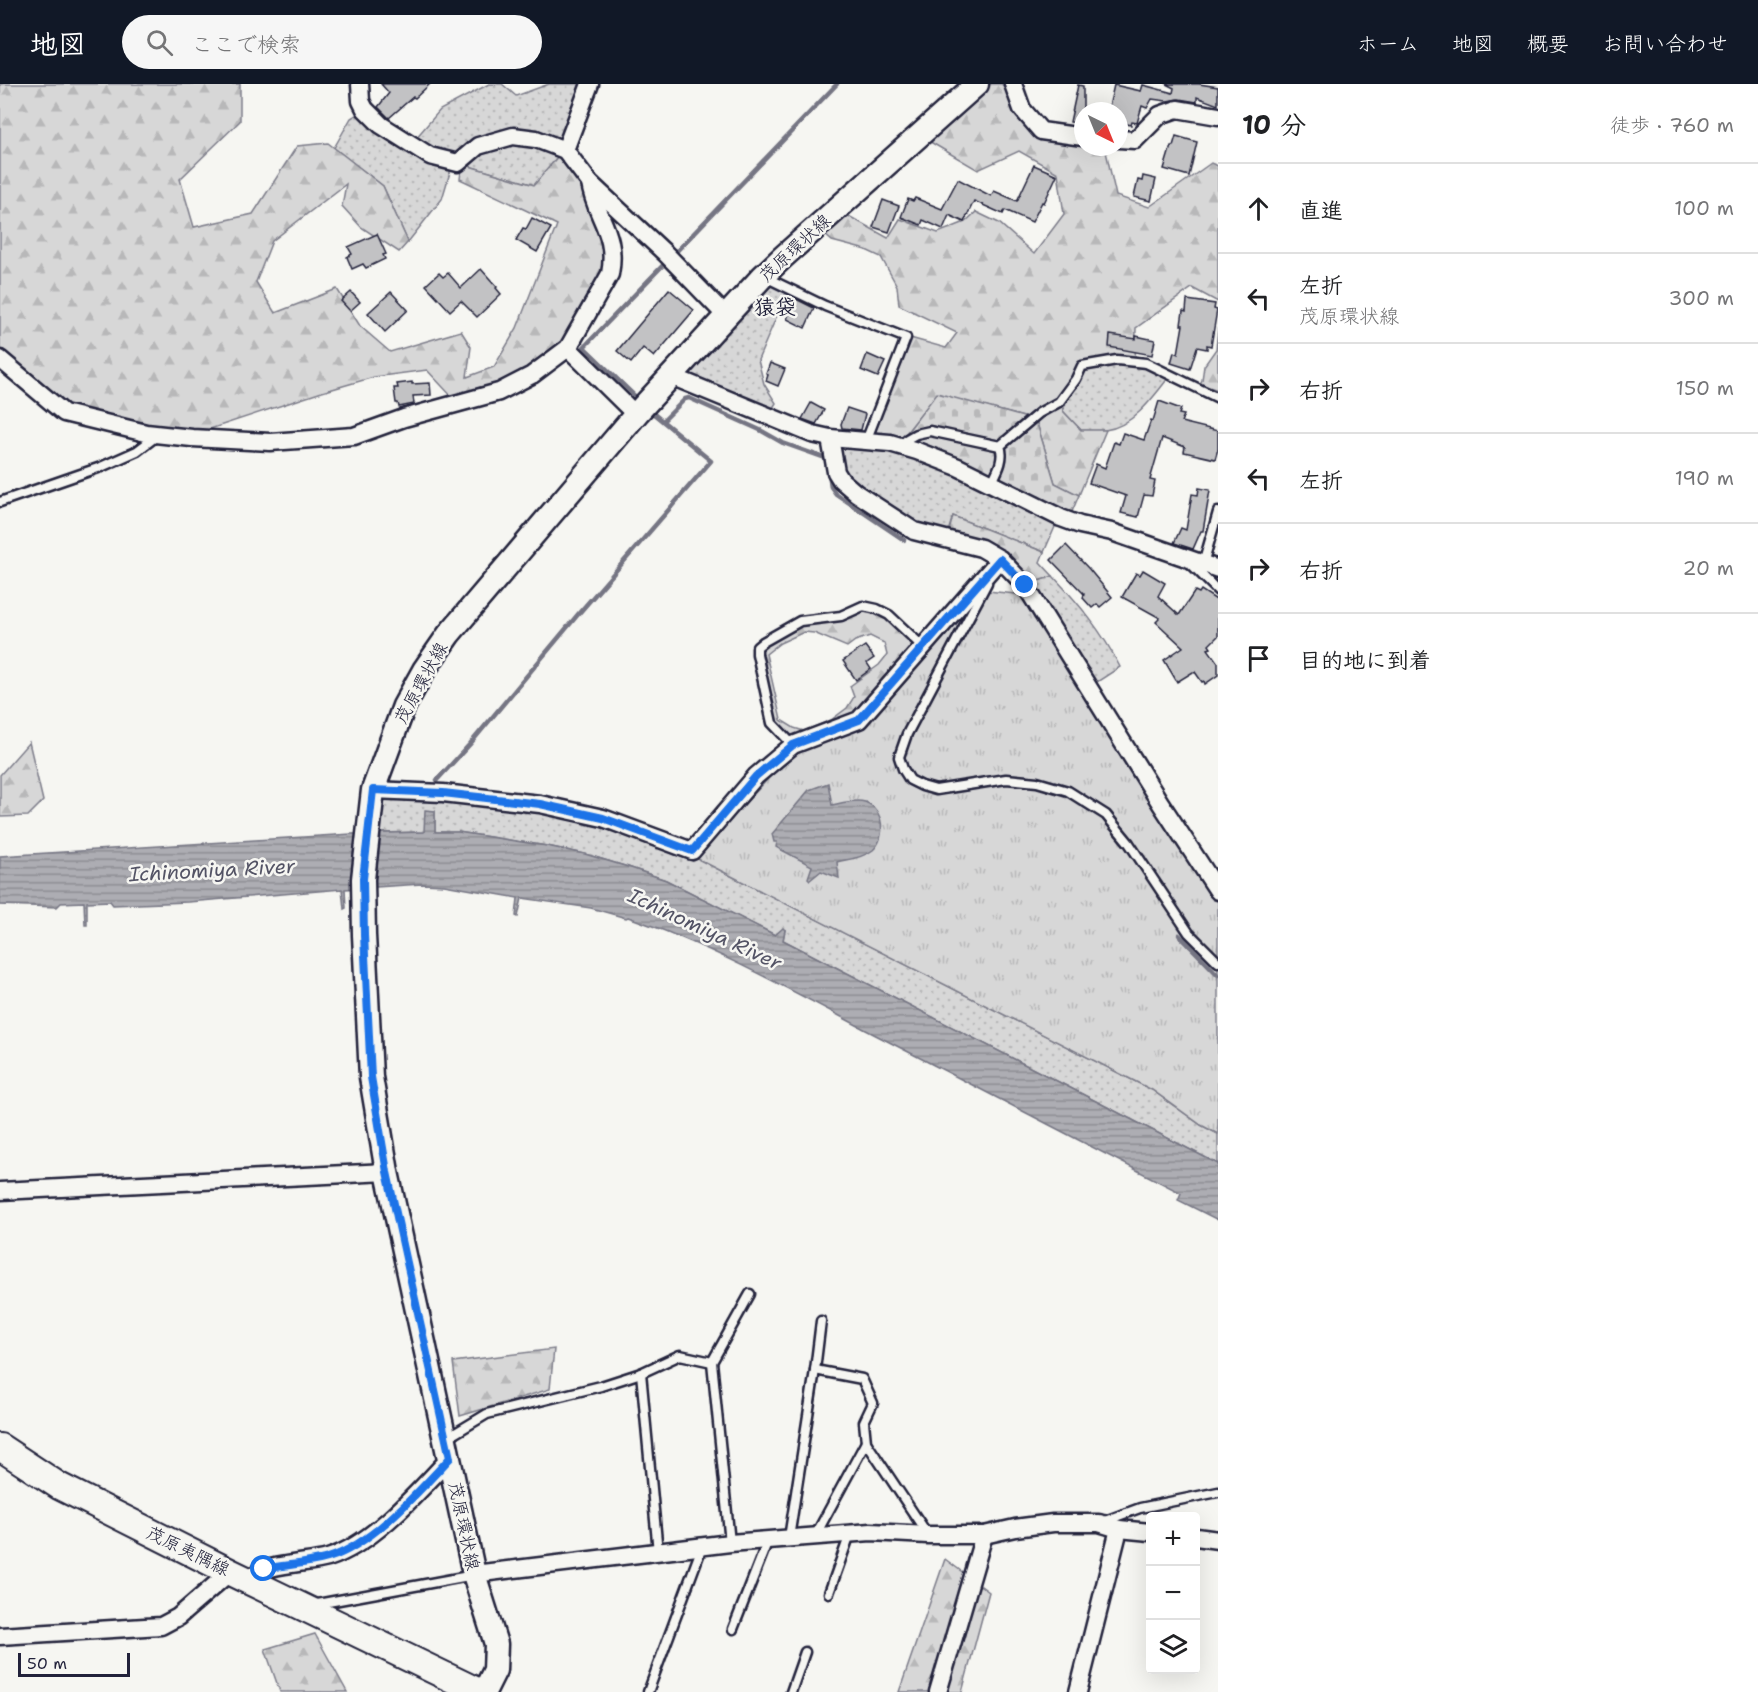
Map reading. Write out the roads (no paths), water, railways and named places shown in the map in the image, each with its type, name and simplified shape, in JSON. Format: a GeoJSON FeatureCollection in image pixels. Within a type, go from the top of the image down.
{"type":"FeatureCollection","features":[{"type":"Feature","properties":{"kind":"main road","name":"茂原環状線"},"geometry":{"type":"LineString","coordinates":[[484,1692],[495,1670],[496,1644],[474,1574],[387,1172],[371,1077],[363,879],[373,790],[404,706],[424,670],[449,634],[642,408],[763,276],[977,84]]}},
{"type":"Feature","properties":{"kind":"main road","name":"茂原夷隅線"},"geometry":{"type":"LineString","coordinates":[[0,1447],[59,1486],[479,1692]]}},
{"type":"Feature","properties":{"kind":"street"},"geometry":{"type":"LineString","coordinates":[[360,84],[361,101],[365,109],[381,125],[430,156],[458,163],[478,146],[513,136],[536,139],[565,150],[590,183],[670,258],[726,316]]}},
{"type":"Feature","properties":{"kind":"street"},"geometry":{"type":"LineString","coordinates":[[565,150],[590,84]]}},
{"type":"Feature","properties":{"kind":"street"},"geometry":{"type":"LineString","coordinates":[[1013,84],[1022,109],[1041,131],[1074,136]]}},
{"type":"Feature","properties":{"kind":"street"},"geometry":{"type":"LineString","coordinates":[[1128,140],[1135,140],[1160,115],[1177,109],[1218,116]]}},
{"type":"Feature","properties":{"kind":"street"},"geometry":{"type":"LineString","coordinates":[[0,359],[64,413],[158,435],[270,442],[354,436],[404,418],[499,392],[532,375],[568,348],[610,274],[613,261],[606,225],[591,195],[590,183]]}},
{"type":"Feature","properties":{"kind":"street"},"geometry":{"type":"LineString","coordinates":[[568,348],[642,408]]}},
{"type":"Feature","properties":{"kind":"street"},"geometry":{"type":"LineString","coordinates":[[671,376],[812,434],[830,438],[890,442],[958,467],[1080,525],[1112,532],[1210,567]]}},
{"type":"Feature","properties":{"kind":"street"},"geometry":{"type":"LineString","coordinates":[[830,438],[836,472],[841,480],[856,493],[914,531],[981,548],[1000,559],[1025,585],[1218,891]]}},
{"type":"Feature","properties":{"kind":"street"},"geometry":{"type":"LineString","coordinates":[[373,790],[443,793],[540,804],[603,818],[692,851],[756,776],[793,745],[859,720],[1000,559]]}},
{"type":"Feature","properties":{"kind":"street"},"geometry":{"type":"LineString","coordinates":[[0,1191],[387,1172]]}},
{"type":"Feature","properties":{"kind":"street"},"geometry":{"type":"LineString","coordinates":[[0,1636],[161,1626],[240,1576],[264,1569],[329,1558],[351,1548],[409,1502],[448,1448]]}},
{"type":"Feature","properties":{"kind":"street"},"geometry":{"type":"LineString","coordinates":[[474,1574],[730,1543],[871,1532],[984,1535],[1053,1523],[1099,1523],[1119,1529],[1146,1532]]}},
{"type":"Feature","properties":{"kind":"street"},"geometry":{"type":"LineString","coordinates":[[1078,1692],[1119,1529]]}},
{"type":"Feature","properties":{"kind":"street"},"geometry":{"type":"LineString","coordinates":[[938,1692],[984,1535]]}},
{"type":"Feature","properties":{"kind":"street"},"geometry":{"type":"LineString","coordinates":[[1200,1538],[1218,1540]]}},
{"type":"Feature","properties":{"kind":"lane"},"geometry":{"type":"LineString","coordinates":[[763,276],[825,306],[906,338],[866,441]]}},
{"type":"Feature","properties":{"kind":"lane"},"geometry":{"type":"LineString","coordinates":[[1000,446],[1039,413],[1059,402],[1077,379],[1082,366],[1117,360],[1146,363],[1218,398]]}},
{"type":"Feature","properties":{"kind":"lane"},"geometry":{"type":"LineString","coordinates":[[901,446],[916,434],[930,431],[1000,446]]}},
{"type":"Feature","properties":{"kind":"lane"},"geometry":{"type":"LineString","coordinates":[[0,502],[101,467],[137,451],[158,435]]}},
{"type":"Feature","properties":{"kind":"lane"},"geometry":{"type":"LineString","coordinates":[[991,484],[1000,468],[1002,451],[1000,446]]}},
{"type":"Feature","properties":{"kind":"lane"},"geometry":{"type":"LineString","coordinates":[[1210,567],[1218,512]]}},
{"type":"Feature","properties":{"kind":"lane"},"geometry":{"type":"LineString","coordinates":[[1184,557],[1218,591]]}},
{"type":"Feature","properties":{"kind":"lane"},"geometry":{"type":"LineString","coordinates":[[1000,559],[907,734],[899,757],[903,769],[910,780],[936,790],[1006,779],[1037,782],[1068,791],[1106,815],[1129,843],[1189,933],[1218,962]]}},
{"type":"Feature","properties":{"kind":"lane"},"geometry":{"type":"LineString","coordinates":[[793,745],[772,723],[757,654],[758,647],[763,642],[800,621],[841,616],[863,606],[889,615],[923,646]]}},
{"type":"Feature","properties":{"kind":"lane"},"geometry":{"type":"LineString","coordinates":[[730,1543],[712,1362],[750,1294]]}},
{"type":"Feature","properties":{"kind":"lane"},"geometry":{"type":"LineString","coordinates":[[789,1538],[821,1320]]}},
{"type":"Feature","properties":{"kind":"lane"},"geometry":{"type":"LineString","coordinates":[[448,1448],[487,1414],[601,1386],[641,1373],[680,1354],[712,1362]]}},
{"type":"Feature","properties":{"kind":"lane"},"geometry":{"type":"LineString","coordinates":[[815,1370],[862,1379],[873,1403],[864,1422],[866,1442],[928,1535]]}},
{"type":"Feature","properties":{"kind":"lane"},"geometry":{"type":"LineString","coordinates":[[641,1373],[658,1551]]}},
{"type":"Feature","properties":{"kind":"lane"},"geometry":{"type":"LineString","coordinates":[[815,1536],[866,1442]]}},
{"type":"Feature","properties":{"kind":"lane"},"geometry":{"type":"LineString","coordinates":[[1099,1523],[1140,1508],[1218,1492]]}},
{"type":"Feature","properties":{"kind":"lane"},"geometry":{"type":"LineString","coordinates":[[829,1593],[850,1534]]}},
{"type":"Feature","properties":{"kind":"lane"},"geometry":{"type":"LineString","coordinates":[[733,1629],[768,1540]]}},
{"type":"Feature","properties":{"kind":"lane"},"geometry":{"type":"LineString","coordinates":[[648,1692],[702,1546]]}},
{"type":"Feature","properties":{"kind":"lane"},"geometry":{"type":"LineString","coordinates":[[303,1607],[474,1574]]}},
{"type":"Feature","properties":{"kind":"lane"},"geometry":{"type":"LineString","coordinates":[[791,1692],[805,1652]]}},
{"type":"Feature","properties":{"kind":"water"},"geometry":{"type":"Polygon","coordinates":[[[828,783],[832,805],[865,802],[880,817],[882,831],[877,844],[869,853],[837,862],[839,878],[821,871],[810,880],[808,878],[812,866],[776,847],[777,842],[774,842],[772,834],[809,790],[828,783]]]}},
{"type":"Feature","properties":{"kind":"water","name":"Ichinomiya River"},"geometry":{"type":"Polygon","coordinates":[[[425,810],[435,811],[435,832],[458,832],[585,854],[666,880],[775,935],[783,928],[785,930],[783,940],[1218,1164],[1218,1220],[1178,1200],[1181,1193],[779,984],[689,941],[628,917],[591,908],[522,898],[518,917],[516,916],[518,898],[444,885],[422,884],[345,889],[346,908],[344,909],[342,889],[188,902],[113,905],[110,901],[87,902],[87,925],[85,925],[84,902],[61,903],[57,907],[0,905],[0,856],[352,834],[424,832],[425,810]]]}},
{"type":"Feature","properties":{"kind":"waterway"},"geometry":{"type":"LineString","coordinates":[[673,255],[837,84]]}},
{"type":"Feature","properties":{"kind":"waterway"},"geometry":{"type":"LineString","coordinates":[[639,400],[584,347],[667,261]]}},
{"type":"Feature","properties":{"kind":"waterway"},"geometry":{"type":"LineString","coordinates":[[663,421],[685,399],[689,398],[783,443],[825,458],[827,462]]}},
{"type":"Feature","properties":{"kind":"waterway"},"geometry":{"type":"LineString","coordinates":[[437,780],[711,461],[649,410]]}},
{"type":"Feature","properties":{"kind":"waterway"},"geometry":{"type":"LineString","coordinates":[[829,473],[831,487],[836,494],[904,540]]}},
{"type":"Feature","properties":{"kind":"waterway"},"geometry":{"type":"LineString","coordinates":[[1179,935],[1218,975]]}},
{"type":"Feature","properties":{"kind":"district","name":"猿袋"},"geometry":{"type":"Point","coordinates":[775,307]}}]}
